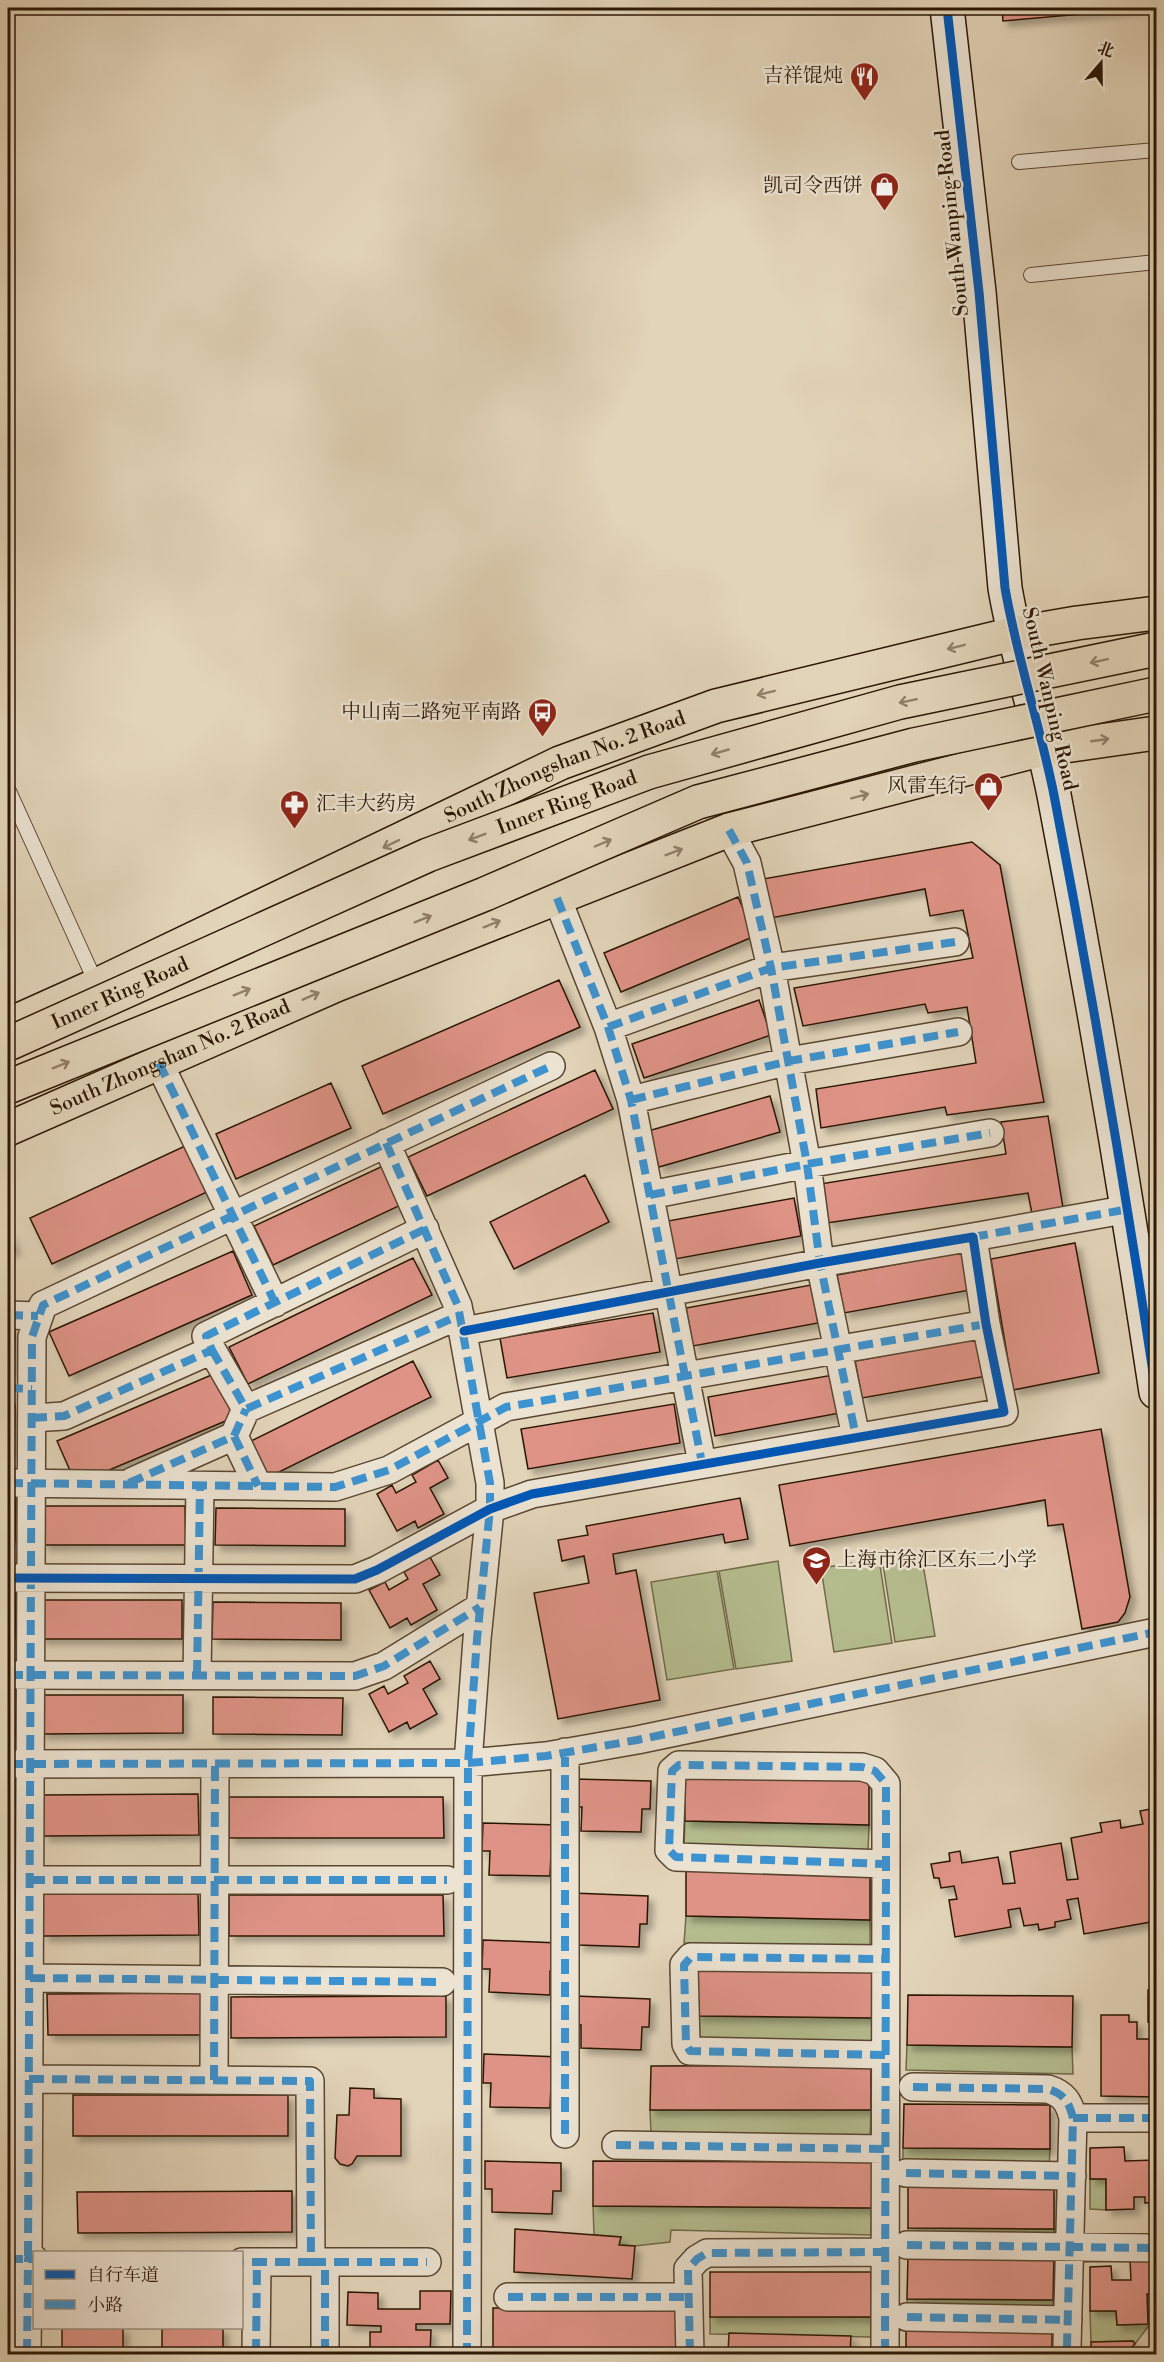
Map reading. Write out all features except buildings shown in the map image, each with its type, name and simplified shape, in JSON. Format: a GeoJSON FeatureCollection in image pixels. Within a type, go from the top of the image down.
{"type":"FeatureCollection","features":[{"type":"Feature","properties":{"kind":"main road","name":"South Wanping Road"},"geometry":{"type":"LineString","coordinates":[[947,8],[979,292],[1005,588],[1013,634],[1056,805],[1128,1209],[1156,1392]]}},
{"type":"Feature","properties":{"kind":"main road","name":"South Zhongshan No. 2 Road"},"geometry":{"type":"LineString","coordinates":[[8,1025],[97,985],[560,763],[716,706],[1013,634],[1156,613]]}},
{"type":"Feature","properties":{"kind":"main road","name":"Inner Ring Road"},"geometry":{"type":"LineString","coordinates":[[8,1044],[428,855],[649,772],[900,702],[1156,649]]}},
{"type":"Feature","properties":{"kind":"main road","name":"Inner Ring Road"},"geometry":{"type":"LineString","coordinates":[[8,1087],[485,894],[698,802],[914,745],[1156,694]]}},
{"type":"Feature","properties":{"kind":"main road","name":"South Zhongshan No. 2 Road"},"geometry":{"type":"LineString","coordinates":[[8,1129],[336,985],[729,830],[1043,748],[1156,733]]}},
{"type":"Feature","properties":{"kind":"street"},"geometry":{"type":"LineString","coordinates":[[729,830],[747,863],[771,968],[807,1164],[820,1263],[856,1437]]}},
{"type":"Feature","properties":{"kind":"street"},"geometry":{"type":"LineString","coordinates":[[557,898],[608,1027],[631,1100],[702,1463]]}},
{"type":"Feature","properties":{"kind":"street"},"geometry":{"type":"LineString","coordinates":[[608,1027],[771,968],[955,942]]}},
{"type":"Feature","properties":{"kind":"street"},"geometry":{"type":"LineString","coordinates":[[631,1100],[789,1061],[958,1032]]}},
{"type":"Feature","properties":{"kind":"street"},"geometry":{"type":"LineString","coordinates":[[159,1063],[275,1303]]}},
{"type":"Feature","properties":{"kind":"street"},"geometry":{"type":"LineString","coordinates":[[27,2355],[23,2259],[29,2079],[30,1880],[19,1764],[20,1484],[32,1418],[20,1389],[38,1316],[43,1305],[551,1066]]}},
{"type":"Feature","properties":{"kind":"street"},"geometry":{"type":"LineString","coordinates":[[650,1195],[807,1164],[990,1133]]}},
{"type":"Feature","properties":{"kind":"street"},"geometry":{"type":"LineString","coordinates":[[386,1143],[425,1229],[462,1323],[490,1483],[490,1509],[468,1763],[467,2355]]}},
{"type":"Feature","properties":{"kind":"street"},"geometry":{"type":"LineString","coordinates":[[125,1485],[234,1436],[246,1409],[462,1323],[668,1291],[1128,1209]]}},
{"type":"Feature","properties":{"kind":"street"},"geometry":{"type":"LineString","coordinates":[[246,1409],[206,1336],[425,1229]]}},
{"type":"Feature","properties":{"kind":"street"},"geometry":{"type":"LineString","coordinates":[[20,1578],[355,1579],[377,1570],[490,1509],[532,1494],[1004,1412],[986,1324],[973,1237]]}},
{"type":"Feature","properties":{"kind":"street"},"geometry":{"type":"LineString","coordinates":[[8,1315],[38,1316]]}},
{"type":"Feature","properties":{"kind":"street"},"geometry":{"type":"LineString","coordinates":[[20,1484],[335,1487],[389,1470],[506,1407],[986,1324]]}},
{"type":"Feature","properties":{"kind":"street"},"geometry":{"type":"LineString","coordinates":[[32,1418],[64,1416],[212,1350]]}},
{"type":"Feature","properties":{"kind":"street"},"geometry":{"type":"LineString","coordinates":[[234,1436],[258,1486]]}},
{"type":"Feature","properties":{"kind":"street"},"geometry":{"type":"LineString","coordinates":[[197,1675],[200,1486]]}},
{"type":"Feature","properties":{"kind":"street"},"geometry":{"type":"LineString","coordinates":[[20,1675],[355,1676],[384,1666],[480,1607]]}},
{"type":"Feature","properties":{"kind":"street"},"geometry":{"type":"LineString","coordinates":[[19,1764],[508,1761],[637,1740],[1156,1632]]}},
{"type":"Feature","properties":{"kind":"street"},"geometry":{"type":"LineString","coordinates":[[565,1752],[565,2134]]}},
{"type":"Feature","properties":{"kind":"street"},"geometry":{"type":"LineString","coordinates":[[214,2080],[215,1764]]}},
{"type":"Feature","properties":{"kind":"street"},"geometry":{"type":"LineString","coordinates":[[885,2355],[896,2248],[885,2149],[885,1959],[886,1864],[886,1784],[875,1771],[862,1767],[679,1765],[672,1771],[669,1850],[676,1857],[886,1864]]}},
{"type":"Feature","properties":{"kind":"street"},"geometry":{"type":"LineString","coordinates":[[30,1880],[447,1880]]}},
{"type":"Feature","properties":{"kind":"street"},"geometry":{"type":"LineString","coordinates":[[885,1959],[692,1957],[684,1965],[686,2044],[690,2051],[885,2055]]}},
{"type":"Feature","properties":{"kind":"street"},"geometry":{"type":"LineString","coordinates":[[30,1978],[442,1982]]}},
{"type":"Feature","properties":{"kind":"street"},"geometry":{"type":"LineString","coordinates":[[29,2079],[309,2081],[325,2355]]}},
{"type":"Feature","properties":{"kind":"street"},"geometry":{"type":"LineString","coordinates":[[913,2086],[1048,2089],[1061,2093],[1070,2104],[1073,2118],[1067,2347],[1070,2355]]}},
{"type":"Feature","properties":{"kind":"street"},"geometry":{"type":"LineString","coordinates":[[1073,2118],[1156,2118]]}},
{"type":"Feature","properties":{"kind":"street"},"geometry":{"type":"LineString","coordinates":[[616,2145],[885,2149]]}},
{"type":"Feature","properties":{"kind":"street"},"geometry":{"type":"LineString","coordinates":[[906,2173],[1072,2176]]}},
{"type":"Feature","properties":{"kind":"street"},"geometry":{"type":"LineString","coordinates":[[690,2355],[688,2269],[697,2259],[707,2253],[896,2248],[1156,2248]]}},
{"type":"Feature","properties":{"kind":"street"},"geometry":{"type":"LineString","coordinates":[[256,2355],[249,2262],[427,2262]]}},
{"type":"Feature","properties":{"kind":"street"},"geometry":{"type":"LineString","coordinates":[[508,2297],[688,2297]]}},
{"type":"Feature","properties":{"kind":"street"},"geometry":{"type":"LineString","coordinates":[[907,2317],[1068,2320]]}},
{"type":"Feature","properties":{"kind":"lane"},"geometry":{"type":"LineString","coordinates":[[1019,162],[1156,150]]}},
{"type":"Feature","properties":{"kind":"lane"},"geometry":{"type":"LineString","coordinates":[[1030,275],[1156,262]]}},
{"type":"Feature","properties":{"kind":"lane"},"geometry":{"type":"LineString","coordinates":[[8,789],[97,985]]}},
{"type":"Feature","properties":{"kind":"green space"},"geometry":{"type":"Polygon","coordinates":[[[921,1552],[935,1636],[895,1642],[882,1558],[921,1552]]]}},
{"type":"Feature","properties":{"kind":"green space"},"geometry":{"type":"Polygon","coordinates":[[[879,1559],[892,1643],[834,1652],[821,1568],[879,1559]]]}},
{"type":"Feature","properties":{"kind":"green space"},"geometry":{"type":"Polygon","coordinates":[[[778,1561],[792,1661],[736,1669],[719,1571],[778,1561]]]}},
{"type":"Feature","properties":{"kind":"green space"},"geometry":{"type":"Polygon","coordinates":[[[717,1571],[734,1669],[667,1680],[651,1582],[717,1571]]]}},
{"type":"Feature","properties":{"kind":"green space"},"geometry":{"type":"Polygon","coordinates":[[[685,1821],[869,1825],[868,1853],[684,1846],[685,1821]]]}},
{"type":"Feature","properties":{"kind":"green space"},"geometry":{"type":"Polygon","coordinates":[[[686,1916],[870,1920],[870,1947],[684,1943],[686,1916]]]}},
{"type":"Feature","properties":{"kind":"green space"},"geometry":{"type":"Polygon","coordinates":[[[696,2016],[873,2018],[873,2042],[698,2040],[696,2016]]]}},
{"type":"Feature","properties":{"kind":"green space"},"geometry":{"type":"Polygon","coordinates":[[[907,2045],[1072,2047],[1073,2074],[906,2070],[907,2045]]]}},
{"type":"Feature","properties":{"kind":"green space"},"geometry":{"type":"Polygon","coordinates":[[[650,2110],[871,2110],[870,2138],[651,2133],[650,2110]]]}},
{"type":"Feature","properties":{"kind":"green space"},"geometry":{"type":"Polygon","coordinates":[[[903,2148],[1050,2149],[1049,2167],[903,2164],[903,2148]]]}},
{"type":"Feature","properties":{"kind":"green space"},"geometry":{"type":"Polygon","coordinates":[[[1090,2179],[1106,2179],[1106,2210],[1090,2209],[1090,2179]]]}},
{"type":"Feature","properties":{"kind":"green space"},"geometry":{"type":"Polygon","coordinates":[[[593,2206],[872,2208],[871,2235],[671,2230],[670,2242],[635,2246],[619,2245],[621,2237],[594,2235],[593,2206]]]}},
{"type":"Feature","properties":{"kind":"green space"},"geometry":{"type":"Polygon","coordinates":[[[908,2228],[1054,2229],[1054,2243],[908,2240],[908,2228]]]}},
{"type":"Feature","properties":{"kind":"green space"},"geometry":{"type":"Polygon","coordinates":[[[1147,2294],[1156,2294],[1156,2316],[1135,2344],[1133,2341],[1091,2342],[1090,2311],[1116,2311],[1117,2325],[1148,2324],[1147,2294]]]}},
{"type":"Feature","properties":{"kind":"green space"},"geometry":{"type":"Polygon","coordinates":[[[907,2299],[1053,2300],[1054,2313],[908,2311],[907,2299]]]}},
{"type":"Feature","properties":{"kind":"green space"},"geometry":{"type":"Polygon","coordinates":[[[710,2317],[872,2317],[871,2337],[710,2334],[710,2317]]]}},
{"type":"Feature","properties":{"kind":"green space"},"geometry":{"type":"Polygon","coordinates":[[[493,2352],[680,2352],[680,2354],[493,2354],[493,2352]]]}},
{"type":"Feature","properties":{"kind":"marked path"},"geometry":{"type":"LineString","coordinates":[[729,830],[747,863],[771,968],[807,1164],[820,1263],[856,1437]]}},
{"type":"Feature","properties":{"kind":"marked path"},"geometry":{"type":"LineString","coordinates":[[557,898],[608,1027],[631,1100],[702,1463]]}},
{"type":"Feature","properties":{"kind":"marked path"},"geometry":{"type":"LineString","coordinates":[[608,1027],[771,968],[955,942]]}},
{"type":"Feature","properties":{"kind":"marked path"},"geometry":{"type":"LineString","coordinates":[[631,1100],[789,1061],[958,1032]]}},
{"type":"Feature","properties":{"kind":"marked path"},"geometry":{"type":"LineString","coordinates":[[159,1063],[275,1303]]}},
{"type":"Feature","properties":{"kind":"marked path"},"geometry":{"type":"LineString","coordinates":[[8,2259],[28,2259],[32,1337],[43,1305],[551,1066]]}},
{"type":"Feature","properties":{"kind":"marked path"},"geometry":{"type":"LineString","coordinates":[[650,1195],[807,1164],[990,1133]]}},
{"type":"Feature","properties":{"kind":"marked path"},"geometry":{"type":"LineString","coordinates":[[386,1143],[458,1306],[490,1483],[490,1509],[468,1763],[467,2354]]}},
{"type":"Feature","properties":{"kind":"marked path"},"geometry":{"type":"LineString","coordinates":[[973,1237],[1129,1209]]}},
{"type":"Feature","properties":{"kind":"marked path"},"geometry":{"type":"LineString","coordinates":[[32,1418],[64,1416],[212,1350],[206,1336],[425,1229]]}},
{"type":"Feature","properties":{"kind":"marked path"},"geometry":{"type":"LineString","coordinates":[[8,1315],[38,1316]]}},
{"type":"Feature","properties":{"kind":"marked path"},"geometry":{"type":"LineString","coordinates":[[212,1350],[246,1409],[460,1315]]}},
{"type":"Feature","properties":{"kind":"marked path"},"geometry":{"type":"LineString","coordinates":[[8,1483],[335,1487],[389,1470],[506,1407],[986,1324]]}},
{"type":"Feature","properties":{"kind":"marked path"},"geometry":{"type":"LineString","coordinates":[[8,1388],[32,1389]]}},
{"type":"Feature","properties":{"kind":"marked path"},"geometry":{"type":"LineString","coordinates":[[129,1483],[234,1436],[246,1409]]}},
{"type":"Feature","properties":{"kind":"marked path"},"geometry":{"type":"LineString","coordinates":[[234,1436],[258,1486]]}},
{"type":"Feature","properties":{"kind":"marked path"},"geometry":{"type":"LineString","coordinates":[[197,1675],[200,1486]]}},
{"type":"Feature","properties":{"kind":"marked path"},"geometry":{"type":"LineString","coordinates":[[8,1675],[355,1676],[384,1666],[480,1607]]}},
{"type":"Feature","properties":{"kind":"marked path"},"geometry":{"type":"LineString","coordinates":[[8,1764],[468,1763],[546,1756],[637,1740],[1156,1632]]}},
{"type":"Feature","properties":{"kind":"marked path"},"geometry":{"type":"LineString","coordinates":[[565,1752],[565,2134]]}},
{"type":"Feature","properties":{"kind":"marked path"},"geometry":{"type":"LineString","coordinates":[[214,2080],[215,1764]]}},
{"type":"Feature","properties":{"kind":"marked path"},"geometry":{"type":"LineString","coordinates":[[885,2354],[886,1864],[886,1784],[875,1771],[862,1767],[679,1765],[672,1771],[669,1850],[676,1857],[886,1864]]}},
{"type":"Feature","properties":{"kind":"marked path"},"geometry":{"type":"LineString","coordinates":[[30,1880],[447,1880]]}},
{"type":"Feature","properties":{"kind":"marked path"},"geometry":{"type":"LineString","coordinates":[[885,1959],[691,1957],[684,1965],[686,2044],[690,2051],[885,2055]]}},
{"type":"Feature","properties":{"kind":"marked path"},"geometry":{"type":"LineString","coordinates":[[30,1978],[442,1982]]}},
{"type":"Feature","properties":{"kind":"marked path"},"geometry":{"type":"LineString","coordinates":[[29,2079],[310,2081],[311,2262],[243,2262]]}},
{"type":"Feature","properties":{"kind":"marked path"},"geometry":{"type":"LineString","coordinates":[[913,2087],[1048,2089],[1058,2093],[1068,2103],[1073,2118],[1067,2347],[1069,2354]]}},
{"type":"Feature","properties":{"kind":"marked path"},"geometry":{"type":"LineString","coordinates":[[1073,2118],[1156,2118]]}},
{"type":"Feature","properties":{"kind":"marked path"},"geometry":{"type":"LineString","coordinates":[[616,2145],[885,2149]]}},
{"type":"Feature","properties":{"kind":"marked path"},"geometry":{"type":"LineString","coordinates":[[906,2173],[1072,2176]]}},
{"type":"Feature","properties":{"kind":"marked path"},"geometry":{"type":"LineString","coordinates":[[907,2245],[1156,2248]]}},
{"type":"Feature","properties":{"kind":"marked path"},"geometry":{"type":"LineString","coordinates":[[690,2354],[688,2269],[697,2259],[707,2253],[885,2252]]}},
{"type":"Feature","properties":{"kind":"marked path"},"geometry":{"type":"LineString","coordinates":[[27,2354],[28,2259],[33,2259]]}},
{"type":"Feature","properties":{"kind":"marked path"},"geometry":{"type":"LineString","coordinates":[[256,2354],[257,2262]]}},
{"type":"Feature","properties":{"kind":"marked path"},"geometry":{"type":"LineString","coordinates":[[311,2262],[427,2262]]}},
{"type":"Feature","properties":{"kind":"marked path"},"geometry":{"type":"LineString","coordinates":[[325,2262],[325,2354]]}},
{"type":"Feature","properties":{"kind":"marked path"},"geometry":{"type":"LineString","coordinates":[[508,2297],[688,2297]]}},
{"type":"Feature","properties":{"kind":"marked path"},"geometry":{"type":"LineString","coordinates":[[907,2317],[1068,2320]]}},
{"type":"Feature","properties":{"kind":"cycle path"},"geometry":{"type":"LineString","coordinates":[[947,8],[979,292],[1005,588],[1054,795],[1068,869],[1108,1093],[1156,1392]]}},
{"type":"Feature","properties":{"kind":"cycle path"},"geometry":{"type":"LineString","coordinates":[[8,1578],[355,1579],[377,1570],[490,1509],[532,1494],[1004,1412],[986,1324],[973,1237],[820,1263],[464,1331]]}},
{"type":"Feature","properties":{"kind":"place","name":"吉祥馄炖"},"geometry":{"type":"Point","coordinates":[864,102]}},
{"type":"Feature","properties":{"kind":"place","name":"凯司令西饼"},"geometry":{"type":"Point","coordinates":[884,212]}},
{"type":"Feature","properties":{"kind":"place","name":"中山南二路宛平南路"},"geometry":{"type":"Point","coordinates":[542,738]}},
{"type":"Feature","properties":{"kind":"place","name":"风雷车行"},"geometry":{"type":"Point","coordinates":[988,812]}},
{"type":"Feature","properties":{"kind":"place","name":"汇丰大药房"},"geometry":{"type":"Point","coordinates":[295,830]}},
{"type":"Feature","properties":{"kind":"place","name":"上海市徐汇区东二小学"},"geometry":{"type":"Point","coordinates":[816,1586]}}]}
